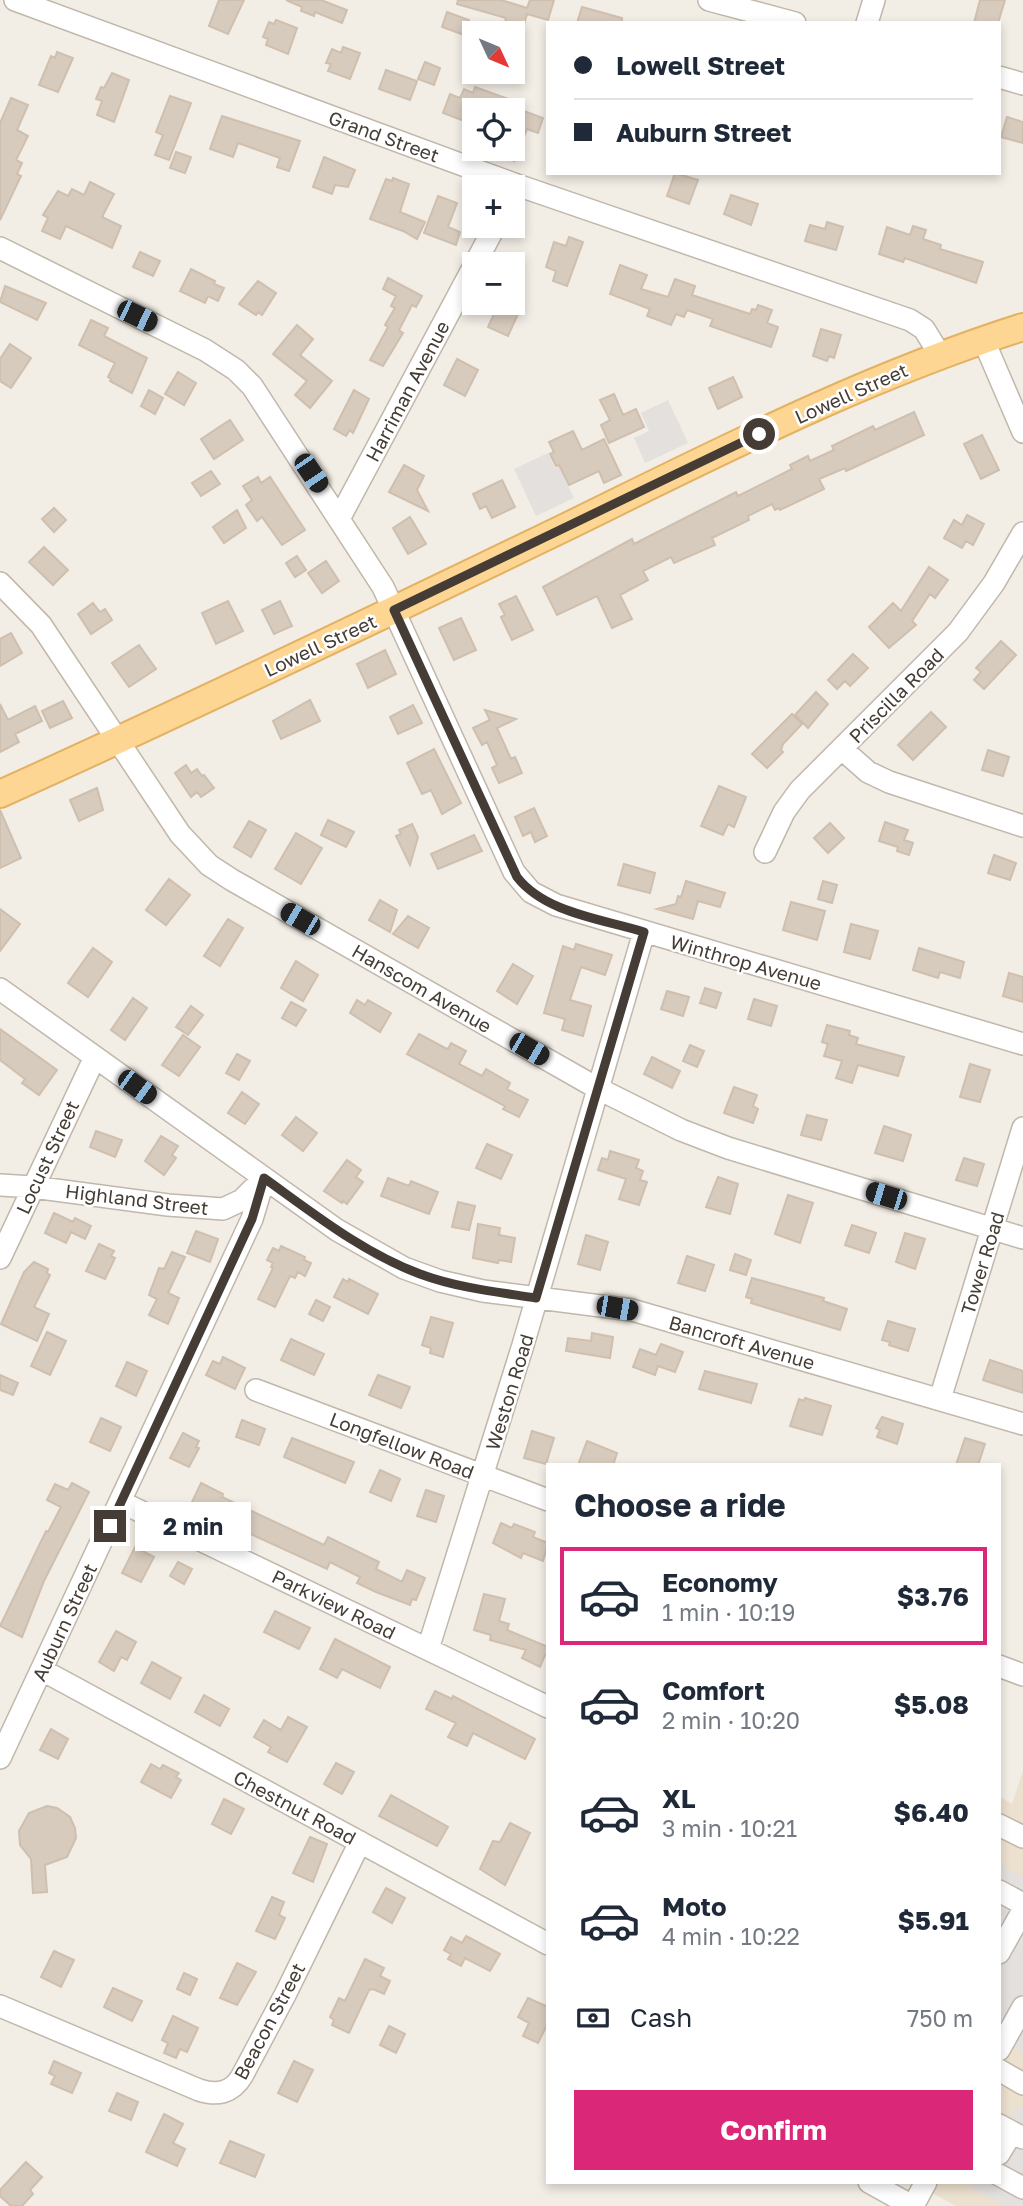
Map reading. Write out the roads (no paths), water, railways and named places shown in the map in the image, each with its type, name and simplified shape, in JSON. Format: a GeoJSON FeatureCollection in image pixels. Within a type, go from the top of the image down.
{"type":"FeatureCollection","features":[{"type":"Feature","properties":{"kind":"main road","name":"Lowell Street"},"geometry":{"type":"LineString","coordinates":[[0,794],[394,610],[828,401],[940,355],[1023,327]]}},
{"type":"Feature","properties":{"kind":"street","name":"Grand Street"},"geometry":{"type":"LineString","coordinates":[[15,0],[478,175]]}},
{"type":"Feature","properties":{"kind":"street"},"geometry":{"type":"LineString","coordinates":[[709,0],[788,21]]}},
{"type":"Feature","properties":{"kind":"street"},"geometry":{"type":"LineString","coordinates":[[868,21],[874,0]]}},
{"type":"Feature","properties":{"kind":"street"},"geometry":{"type":"LineString","coordinates":[[1001,78],[1023,84]]}},
{"type":"Feature","properties":{"kind":"street","name":"Grand Street"},"geometry":{"type":"LineString","coordinates":[[525,192],[910,320],[923,327],[940,355]]}},
{"type":"Feature","properties":{"kind":"street","name":"Winthrop Avenue"},"geometry":{"type":"LineString","coordinates":[[0,248],[205,350],[236,369],[252,386],[340,517],[383,587],[517,877],[531,892],[549,902],[644,932],[1023,1044]]}},
{"type":"Feature","properties":{"kind":"street","name":"Harriman Avenue"},"geometry":{"type":"LineString","coordinates":[[340,517],[462,289]]}},
{"type":"Feature","properties":{"kind":"street"},"geometry":{"type":"LineString","coordinates":[[983,339],[1023,432]]}},
{"type":"Feature","properties":{"kind":"street","name":"Priscilla Road"},"geometry":{"type":"LineString","coordinates":[[765,852],[780,818],[800,790],[958,632],[977,608],[1023,533]]}},
{"type":"Feature","properties":{"kind":"street","name":"Hanscom Avenue"},"geometry":{"type":"LineString","coordinates":[[0,583],[41,625],[180,834],[199,856],[220,873],[597,1088],[681,1130],[728,1148],[1023,1238]]}},
{"type":"Feature","properties":{"kind":"street"},"geometry":{"type":"LineString","coordinates":[[842,749],[868,772],[889,782],[1023,826]]}},
{"type":"Feature","properties":{"kind":"street","name":"Weston Road"},"geometry":{"type":"LineString","coordinates":[[428,1649],[484,1476],[644,932]]}},
{"type":"Feature","properties":{"kind":"street","name":"Bancroft Avenue"},"geometry":{"type":"LineString","coordinates":[[0,989],[337,1230],[404,1268],[464,1287],[632,1310],[1023,1424]]}},
{"type":"Feature","properties":{"kind":"street","name":"Locust Street"},"geometry":{"type":"LineString","coordinates":[[0,1258],[95,1057]]}},
{"type":"Feature","properties":{"kind":"street","name":"Tower Road"},"geometry":{"type":"LineString","coordinates":[[940,1399],[1023,1128]]}},
{"type":"Feature","properties":{"kind":"street","name":"Highland Street"},"geometry":{"type":"LineString","coordinates":[[0,1185],[33,1186],[168,1205],[223,1209],[242,1200],[264,1178]]}},
{"type":"Feature","properties":{"kind":"street","name":"Auburn Street"},"geometry":{"type":"LineString","coordinates":[[0,1758],[252,1219],[264,1178]]}},
{"type":"Feature","properties":{"kind":"street","name":"Longfellow Road"},"geometry":{"type":"LineString","coordinates":[[256,1390],[546,1499]]}},
{"type":"Feature","properties":{"kind":"street","name":"Parkview Road"},"geometry":{"type":"LineString","coordinates":[[121,1502],[546,1706]]}},
{"type":"Feature","properties":{"kind":"street"},"geometry":{"type":"LineString","coordinates":[[1001,1667],[1023,1675]]}},
{"type":"Feature","properties":{"kind":"street","name":"Chestnut Road"},"geometry":{"type":"LineString","coordinates":[[42,1670],[546,1943]]}},
{"type":"Feature","properties":{"kind":"street"},"geometry":{"type":"LineString","coordinates":[[1001,1826],[1023,1837]]}},
{"type":"Feature","properties":{"kind":"street","name":"Beacon Street"},"geometry":{"type":"LineString","coordinates":[[0,2006],[198,2090],[225,2092],[236,2085],[242,2076],[286,1993],[359,1842]]}},
{"type":"Feature","properties":{"kind":"street"},"geometry":{"type":"LineString","coordinates":[[1001,1892],[1023,1904]]}},
{"type":"Feature","properties":{"kind":"street"},"geometry":{"type":"LineString","coordinates":[[1001,1949],[1023,1910]]}},
{"type":"Feature","properties":{"kind":"street"},"geometry":{"type":"LineString","coordinates":[[1001,2046],[1023,2007]]}},
{"type":"Feature","properties":{"kind":"street"},"geometry":{"type":"LineString","coordinates":[[1001,2071],[1023,2084]]}},
{"type":"Feature","properties":{"kind":"street"},"geometry":{"type":"LineString","coordinates":[[1001,2150],[1011,2131]]}},
{"type":"Feature","properties":{"kind":"street"},"geometry":{"type":"LineString","coordinates":[[1001,2176],[1023,2188]]}},
{"type":"Feature","properties":{"kind":"street"},"geometry":{"type":"LineString","coordinates":[[873,2184],[912,2206],[925,2184]]}}]}
